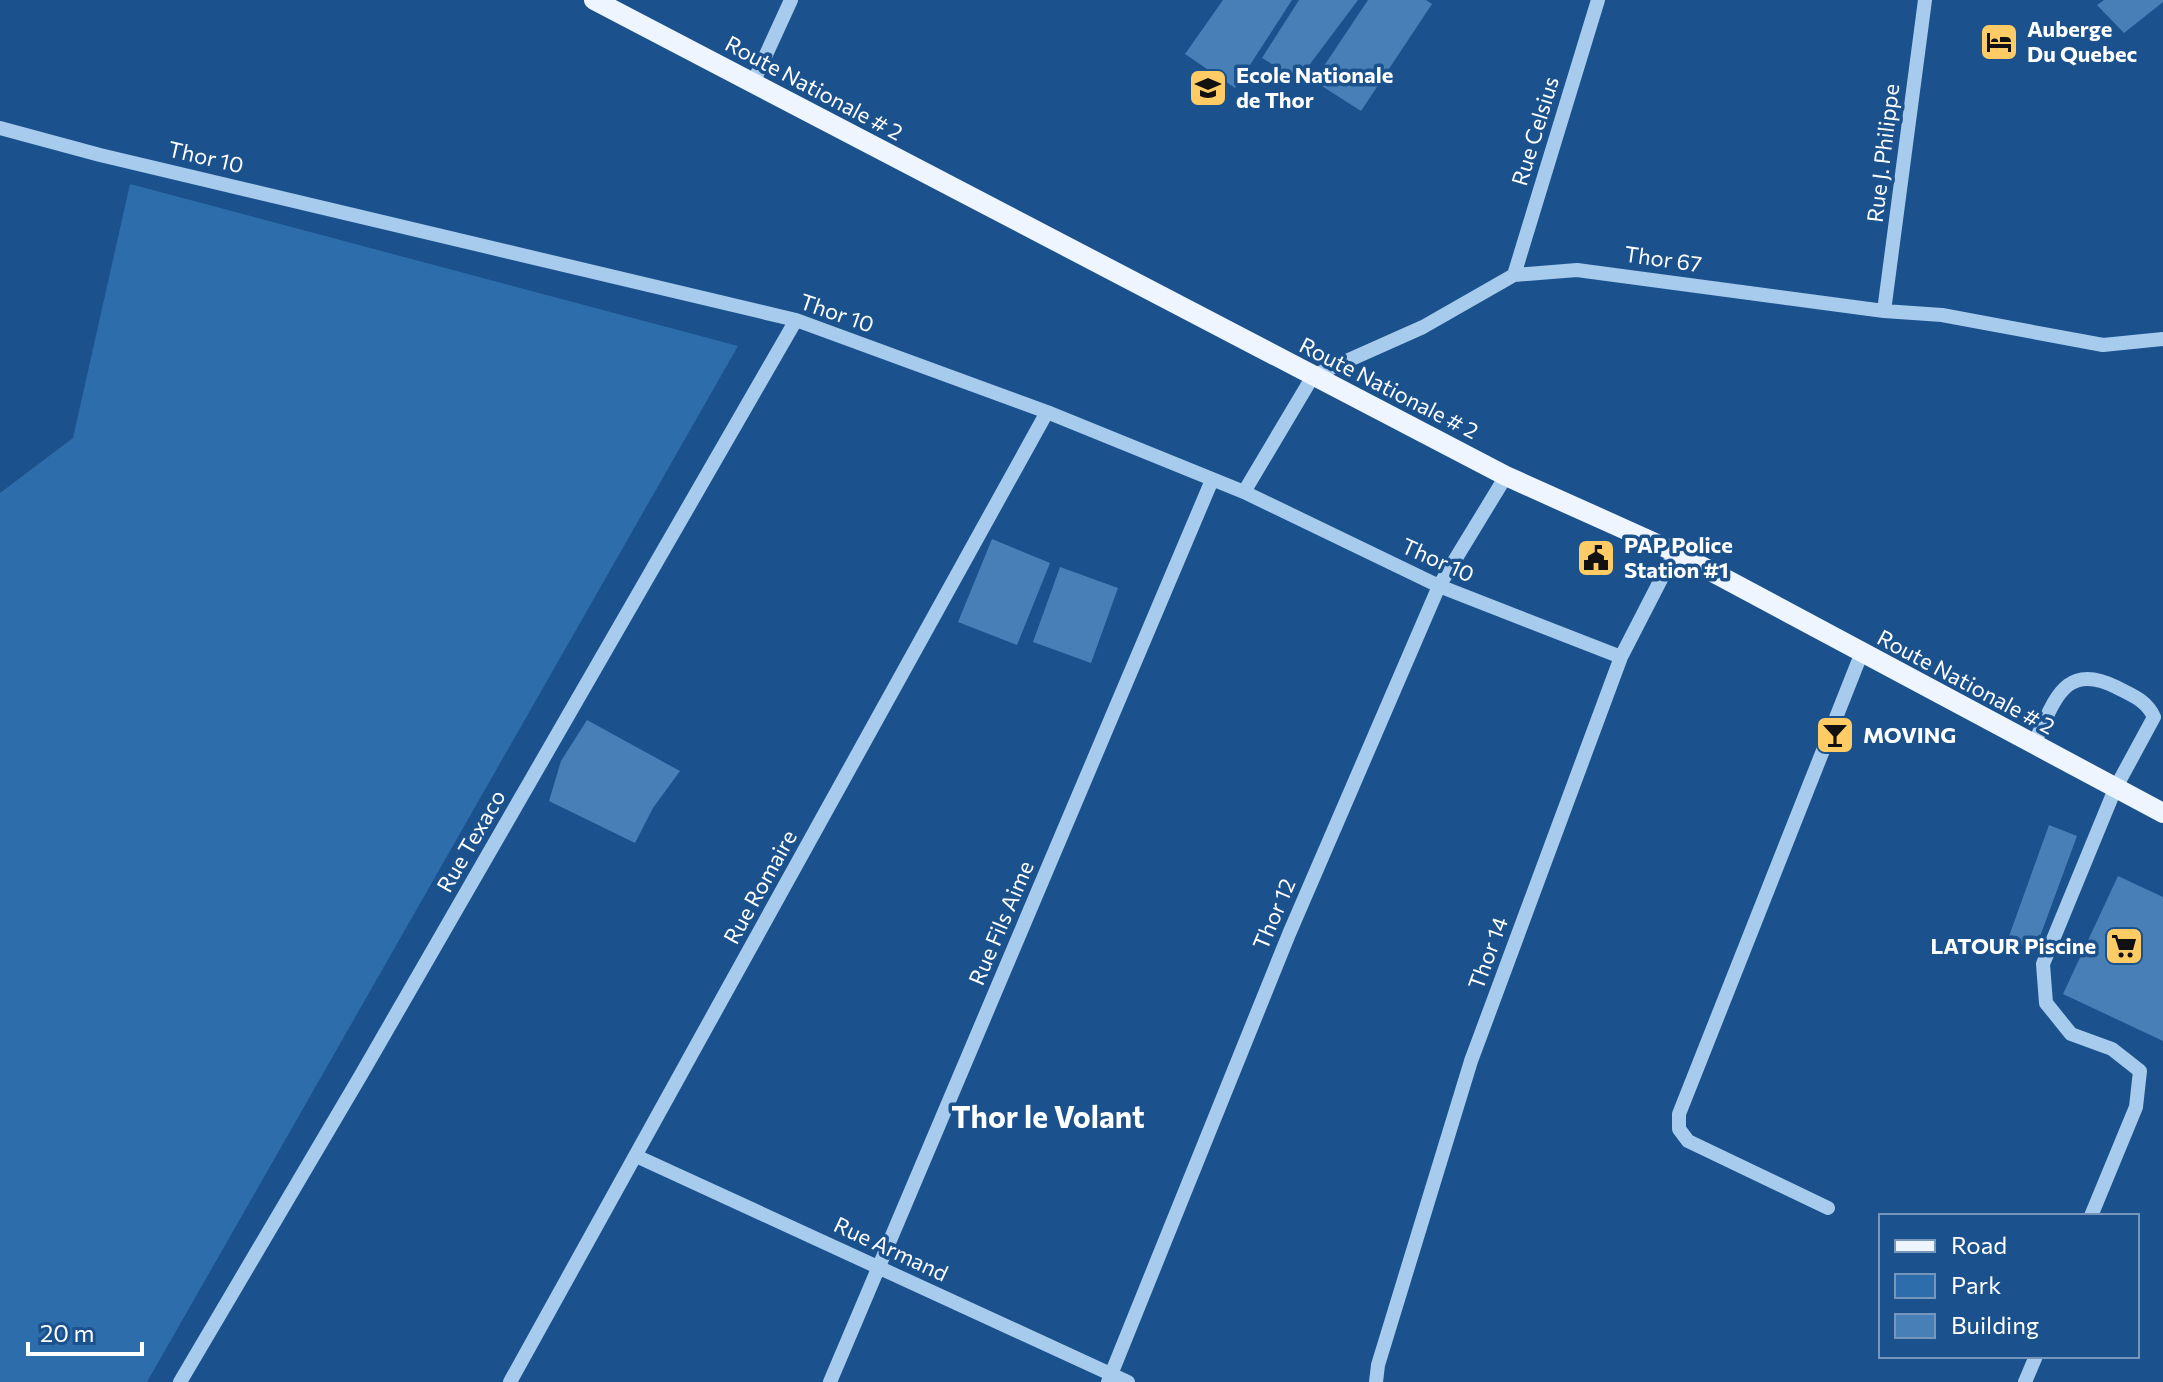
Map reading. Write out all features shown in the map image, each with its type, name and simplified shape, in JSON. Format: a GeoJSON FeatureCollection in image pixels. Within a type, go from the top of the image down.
{"type":"FeatureCollection","features":[{"type":"Feature","properties":{"kind":"main road","name":"Route Nationale # 2"},"geometry":{"type":"LineString","coordinates":[[594,0],[1506,476],[1675,552],[2163,813]]}},
{"type":"Feature","properties":{"kind":"street"},"geometry":{"type":"LineString","coordinates":[[753,83],[791,0]]}},
{"type":"Feature","properties":{"kind":"street","name":"Rue Celsius"},"geometry":{"type":"LineString","coordinates":[[1514,275],[1598,0]]}},
{"type":"Feature","properties":{"kind":"street","name":"Rue J. Philippe"},"geometry":{"type":"LineString","coordinates":[[1884,311],[1925,0]]}},
{"type":"Feature","properties":{"kind":"street","name":"Thor 10"},"geometry":{"type":"LineString","coordinates":[[0,128],[100,155],[796,320],[1047,412],[1244,492],[1439,586],[1621,657]]}},
{"type":"Feature","properties":{"kind":"street","name":"Thor 67"},"geometry":{"type":"LineString","coordinates":[[1313,376],[1423,327],[1514,275],[1577,270],[1884,311],[1942,315],[2103,345],[2163,339]]}},
{"type":"Feature","properties":{"kind":"street","name":"Rue Texaco"},"geometry":{"type":"LineString","coordinates":[[180,1382],[369,1061],[796,320]]}},
{"type":"Feature","properties":{"kind":"street"},"geometry":{"type":"LineString","coordinates":[[1244,492],[1313,376]]}},
{"type":"Feature","properties":{"kind":"street","name":"Rue Romaire"},"geometry":{"type":"LineString","coordinates":[[510,1382],[1047,412]]}},
{"type":"Feature","properties":{"kind":"street","name":"Thor 12"},"geometry":{"type":"LineString","coordinates":[[1109,1379],[1289,934],[1439,586],[1506,476]]}},
{"type":"Feature","properties":{"kind":"street","name":"Rue Fils Aime"},"geometry":{"type":"LineString","coordinates":[[830,1382],[1212,480]]}},
{"type":"Feature","properties":{"kind":"street","name":"Thor 14"},"geometry":{"type":"LineString","coordinates":[[1376,1382],[1378,1365],[1471,1061],[1621,657],[1675,552]]}},
{"type":"Feature","properties":{"kind":"street"},"geometry":{"type":"LineString","coordinates":[[1828,1208],[1688,1141],[1679,1129],[1679,1114],[1862,652]]}},
{"type":"Feature","properties":{"kind":"street"},"geometry":{"type":"LineString","coordinates":[[2033,745],[2062,690],[2077,678],[2096,677],[2147,703],[2154,717],[2115,789],[2043,964],[2046,1003],[2071,1034],[2112,1049],[2140,1071],[2136,1107],[2092,1214]]}},
{"type":"Feature","properties":{"kind":"street","name":"Rue Armand"},"geometry":{"type":"LineString","coordinates":[[636,1156],[1109,1379],[1128,1382]]}},
{"type":"Feature","properties":{"kind":"street"},"geometry":{"type":"LineString","coordinates":[[2025,1382],[2035,1358]]}},
{"type":"Feature","properties":{"kind":"green space"},"geometry":{"type":"Polygon","coordinates":[[[130,184],[738,346],[147,1382],[0,1382],[0,493],[73,438],[130,184]]]}},
{"type":"Feature","properties":{"kind":"building"},"geometry":{"type":"Polygon","coordinates":[[[1223,0],[1292,0],[1235,88],[1185,54],[1223,0]]]}},
{"type":"Feature","properties":{"kind":"building"},"geometry":{"type":"Polygon","coordinates":[[[1299,0],[1358,0],[1298,80],[1262,58],[1299,0]]]}},
{"type":"Feature","properties":{"kind":"building"},"geometry":{"type":"Polygon","coordinates":[[[1368,0],[1426,0],[1432,4],[1361,111],[1314,81],[1368,0]]]}},
{"type":"Feature","properties":{"kind":"building"},"geometry":{"type":"Polygon","coordinates":[[[2104,0],[2163,2],[2124,33],[2097,5],[2104,0]]]}},
{"type":"Feature","properties":{"kind":"building"},"geometry":{"type":"Polygon","coordinates":[[[992,539],[1050,563],[1017,645],[958,622],[992,539]]]}},
{"type":"Feature","properties":{"kind":"building"},"geometry":{"type":"Polygon","coordinates":[[[1060,567],[1118,588],[1091,663],[1033,642],[1060,567]]]}},
{"type":"Feature","properties":{"kind":"building"},"geometry":{"type":"Polygon","coordinates":[[[587,720],[680,771],[653,808],[635,843],[549,801],[561,761],[587,720]]]}},
{"type":"Feature","properties":{"kind":"building"},"geometry":{"type":"Polygon","coordinates":[[[2049,825],[2077,836],[2035,950],[2008,939],[2049,825]]]}},
{"type":"Feature","properties":{"kind":"building","name":"LATOUR Piscine"},"geometry":{"type":"Polygon","coordinates":[[[2118,876],[2163,897],[2163,1041],[2063,994],[2118,876]]]}},
{"type":"Feature","properties":{"kind":"place","name":"Auberge Du Quebec"},"geometry":{"type":"Point","coordinates":[1999,42]}},
{"type":"Feature","properties":{"kind":"place","name":"Ecole Nationale de Thor"},"geometry":{"type":"Point","coordinates":[1208,88]}},
{"type":"Feature","properties":{"kind":"place","name":"PAP Police Station #1"},"geometry":{"type":"Point","coordinates":[1596,558]}},
{"type":"Feature","properties":{"kind":"place","name":"MOVING"},"geometry":{"type":"Point","coordinates":[1835,735]}},
{"type":"Feature","properties":{"kind":"place","name":"LATOUR Piscine"},"geometry":{"type":"Point","coordinates":[2124,946]}},
{"type":"Feature","properties":{"kind":"district","name":"Thor le Volant"},"geometry":{"type":"Point","coordinates":[1048,1118]}}]}
